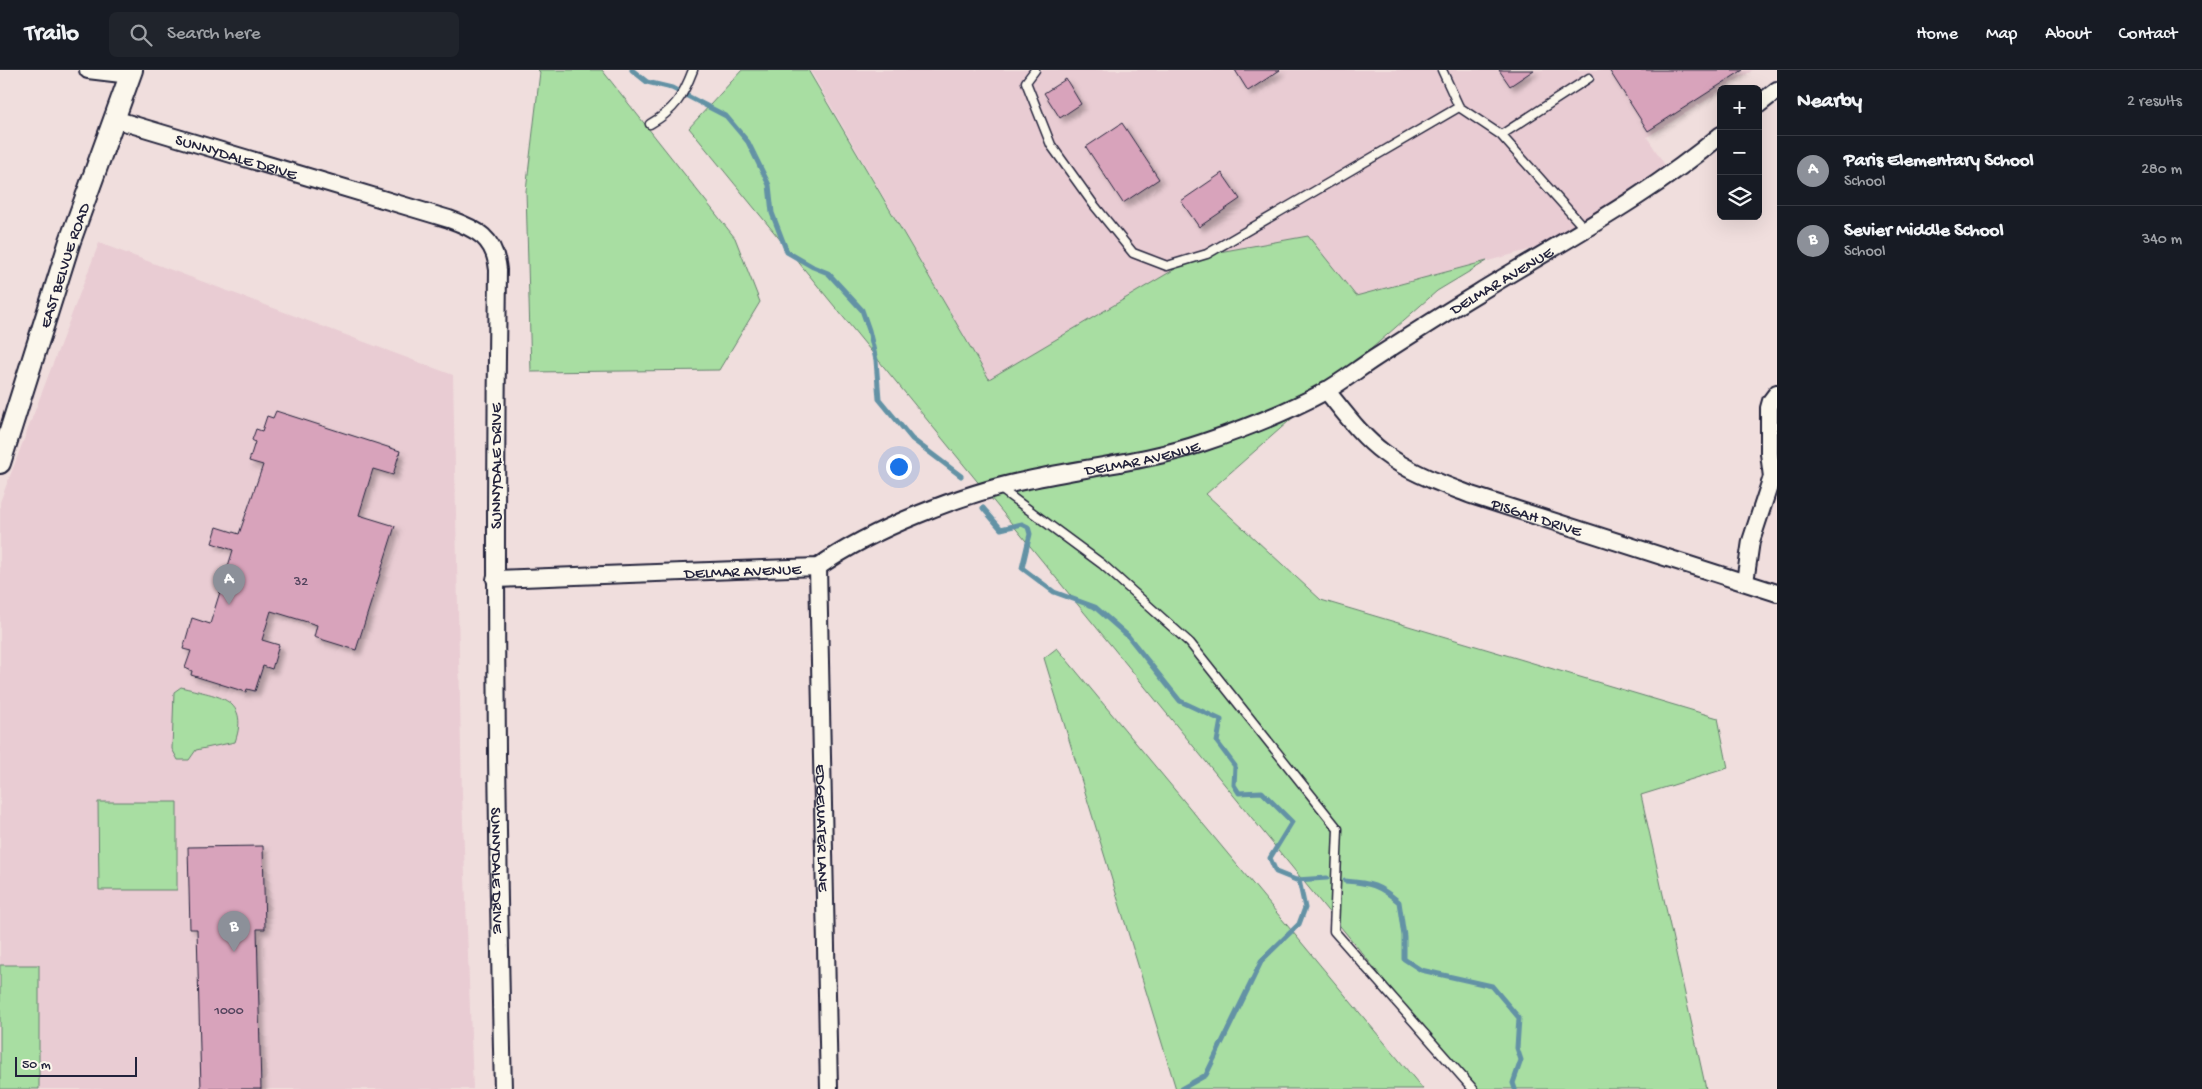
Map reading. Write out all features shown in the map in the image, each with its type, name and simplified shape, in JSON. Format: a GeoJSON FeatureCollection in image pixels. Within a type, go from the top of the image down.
{"type":"FeatureCollection","features":[{"type":"Feature","properties":{"kind":"street"},"geometry":{"type":"LineString","coordinates":[[88,70],[131,72]]}},
{"type":"Feature","properties":{"kind":"street","name":"EAST BELVUE ROAD"},"geometry":{"type":"LineString","coordinates":[[0,463],[70,242],[131,72]]}},
{"type":"Feature","properties":{"kind":"street"},"geometry":{"type":"LineString","coordinates":[[1762,102],[1777,90]]}},
{"type":"Feature","properties":{"kind":"street","name":"SUNNYDALE DRIVE"},"geometry":{"type":"LineString","coordinates":[[114,119],[449,219],[473,229],[491,244],[497,258],[495,579],[498,868],[503,1089]]}},
{"type":"Feature","properties":{"kind":"street","name":"DELMAR AVENUE"},"geometry":{"type":"LineString","coordinates":[[495,579],[818,567],[832,557],[896,525],[974,494],[998,487],[1199,444],[1272,418],[1326,390],[1443,314],[1586,230],[1686,165],[1717,138]]}},
{"type":"Feature","properties":{"kind":"street","name":"PISGAH DRIVE"},"geometry":{"type":"LineString","coordinates":[[1326,390],[1356,428],[1374,445],[1397,462],[1424,477],[1480,498],[1777,593]]}},
{"type":"Feature","properties":{"kind":"street"},"geometry":{"type":"LineString","coordinates":[[1745,582],[1751,541],[1774,475],[1768,453],[1769,408],[1771,401],[1777,393]]}},
{"type":"Feature","properties":{"kind":"street","name":"EDGEWATER LANE"},"geometry":{"type":"LineString","coordinates":[[818,567],[828,1089]]}},
{"type":"Feature","properties":{"kind":"lane"},"geometry":{"type":"LineString","coordinates":[[650,124],[666,115],[678,102],[693,70]]}},
{"type":"Feature","properties":{"kind":"lane"},"geometry":{"type":"LineString","coordinates":[[1035,70],[1026,82],[1051,145],[1094,205],[1134,253],[1167,266],[1207,254],[1459,107]]}},
{"type":"Feature","properties":{"kind":"lane"},"geometry":{"type":"LineString","coordinates":[[1442,70],[1459,107],[1501,135],[1586,230]]}},
{"type":"Feature","properties":{"kind":"lane"},"geometry":{"type":"LineString","coordinates":[[1501,135],[1589,78]]}},
{"type":"Feature","properties":{"kind":"lane"},"geometry":{"type":"LineString","coordinates":[[998,487],[1102,564],[1190,643],[1338,829],[1334,931],[1473,1089]]}},
{"type":"Feature","properties":{"kind":"shaded area"},"geometry":{"type":"Polygon","coordinates":[[[810,70],[1753,70],[1728,85],[1717,85],[1717,93],[1647,137],[1665,165],[1554,243],[1356,297],[989,379],[810,70]]]}},
{"type":"Feature","properties":{"kind":"shaded area"},"geometry":{"type":"Polygon","coordinates":[[[99,243],[453,375],[462,795],[473,1089],[0,1089],[0,502],[99,243]]]}},
{"type":"Feature","properties":{"kind":"green space"},"geometry":{"type":"Polygon","coordinates":[[[538,70],[602,70],[735,238],[760,302],[719,370],[531,372],[526,191],[540,72],[538,70]]]}},
{"type":"Feature","properties":{"kind":"green space"},"geometry":{"type":"Polygon","coordinates":[[[742,70],[808,70],[989,379],[1197,256],[1308,236],[1356,296],[1487,261],[1437,291],[1206,494],[1321,600],[1718,718],[1728,768],[1641,795],[1706,1089],[1473,1089],[689,128],[742,70]]]}},
{"type":"Feature","properties":{"kind":"green space"},"geometry":{"type":"Polygon","coordinates":[[[1057,648],[1423,1089],[1176,1089],[1044,658],[1057,648]]]}},
{"type":"Feature","properties":{"kind":"green space"},"geometry":{"type":"Polygon","coordinates":[[[181,687],[217,696],[234,707],[238,715],[239,727],[235,742],[196,750],[189,760],[178,760],[172,749],[174,692],[181,687]]]}},
{"type":"Feature","properties":{"kind":"green space"},"geometry":{"type":"Polygon","coordinates":[[[98,802],[177,802],[177,890],[99,890],[98,802]]]}},
{"type":"Feature","properties":{"kind":"green space"},"geometry":{"type":"Polygon","coordinates":[[[0,965],[39,965],[39,1089],[0,1089],[0,965]]]}},
{"type":"Feature","properties":{"kind":"building"},"geometry":{"type":"Polygon","coordinates":[[[1235,70],[1280,70],[1248,91],[1235,70]]]}},
{"type":"Feature","properties":{"kind":"building"},"geometry":{"type":"Polygon","coordinates":[[[1499,70],[1534,70],[1510,86],[1499,70]]]}},
{"type":"Feature","properties":{"kind":"building"},"geometry":{"type":"Polygon","coordinates":[[[1609,70],[1743,70],[1717,85],[1648,131],[1609,70]]]}},
{"type":"Feature","properties":{"kind":"building"},"geometry":{"type":"Polygon","coordinates":[[[1066,79],[1081,104],[1060,118],[1044,93],[1066,79]]]}},
{"type":"Feature","properties":{"kind":"building"},"geometry":{"type":"Polygon","coordinates":[[[1122,123],[1159,179],[1123,203],[1086,147],[1122,123]]]}},
{"type":"Feature","properties":{"kind":"building"},"geometry":{"type":"Polygon","coordinates":[[[1222,173],[1240,199],[1199,227],[1181,201],[1222,173]]]}},
{"type":"Feature","properties":{"kind":"building"},"geometry":{"type":"Polygon","coordinates":[[[276,411],[400,451],[393,475],[373,469],[359,515],[395,526],[356,650],[314,637],[317,625],[271,611],[262,640],[279,645],[272,669],[263,666],[255,691],[247,689],[246,692],[191,675],[192,671],[185,668],[191,651],[183,649],[192,618],[210,624],[233,550],[212,543],[217,527],[239,534],[263,465],[249,461],[255,442],[252,440],[256,429],[262,431],[267,416],[273,418],[276,411]]]}},
{"type":"Feature","properties":{"kind":"building"},"geometry":{"type":"Polygon","coordinates":[[[263,846],[265,929],[257,929],[261,1089],[201,1089],[197,929],[190,929],[188,847],[263,846]]]}},
{"type":"Feature","properties":{"kind":"waterway"},"geometry":{"type":"LineString","coordinates":[[632,70],[647,82],[672,88],[726,116],[748,142],[769,185],[772,213],[787,252],[828,273],[862,310],[876,360],[879,399],[912,439],[961,476]]}},
{"type":"Feature","properties":{"kind":"waterway"},"geometry":{"type":"LineString","coordinates":[[983,508],[1001,529],[1022,524],[1028,527],[1030,534],[1022,568],[1054,592],[1095,607],[1128,636],[1180,701],[1221,720],[1217,742],[1235,766],[1234,785],[1239,793],[1262,792],[1292,822],[1270,858],[1276,872],[1296,880],[1327,878]]}},
{"type":"Feature","properties":{"kind":"waterway"},"geometry":{"type":"LineString","coordinates":[[1181,1089],[1206,1075],[1262,960],[1299,924],[1305,908],[1299,880]]}},
{"type":"Feature","properties":{"kind":"waterway"},"geometry":{"type":"LineString","coordinates":[[1345,881],[1374,886],[1399,902],[1404,936],[1404,959],[1421,970],[1492,986],[1519,1018],[1517,1048],[1521,1060],[1513,1083],[1515,1089]]}},
{"type":"Feature","properties":{"kind":"place","name":"Paris Elementary School"},"geometry":{"type":"Point","coordinates":[229,605]}},
{"type":"Feature","properties":{"kind":"place","name":"Sevier Middle School"},"geometry":{"type":"Point","coordinates":[234,952]}}]}
